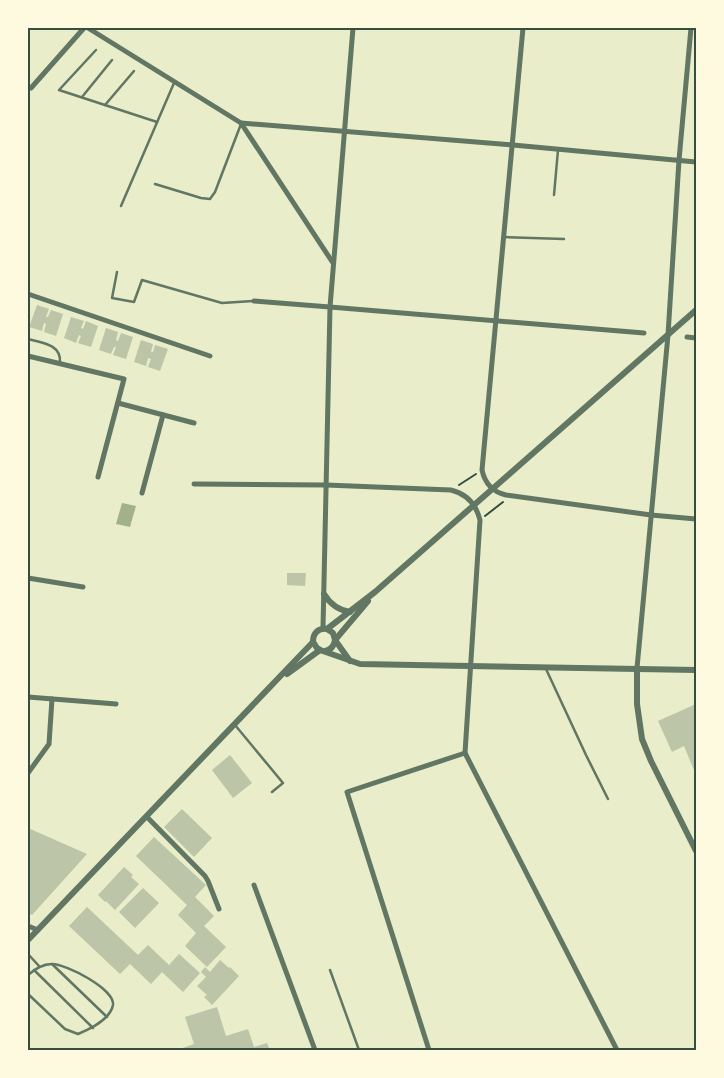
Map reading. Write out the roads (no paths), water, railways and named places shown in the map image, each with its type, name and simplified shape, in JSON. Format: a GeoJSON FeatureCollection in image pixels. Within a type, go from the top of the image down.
{"type":"FeatureCollection","features":[{"type":"Feature","properties":{"kind":"street"},"geometry":{"type":"LineString","coordinates":[[29,90],[84,28]]}},
{"type":"Feature","properties":{"kind":"street"},"geometry":{"type":"LineString","coordinates":[[88,28],[241,123],[333,263]]}},
{"type":"Feature","properties":{"kind":"street"},"geometry":{"type":"LineString","coordinates":[[325,629],[324,594],[330,307],[353,28]]}},
{"type":"Feature","properties":{"kind":"street"},"geometry":{"type":"LineString","coordinates":[[523,28],[482,470],[485,480],[493,489],[501,494],[511,496],[696,520]]}},
{"type":"Feature","properties":{"kind":"street"},"geometry":{"type":"LineString","coordinates":[[691,28],[679,160],[668,336],[638,668],[637,704],[642,739],[696,851]]}},
{"type":"Feature","properties":{"kind":"street"},"geometry":{"type":"LineString","coordinates":[[241,123],[696,162]]}},
{"type":"Feature","properties":{"kind":"street"},"geometry":{"type":"LineString","coordinates":[[28,294],[210,356]]}},
{"type":"Feature","properties":{"kind":"street"},"geometry":{"type":"LineString","coordinates":[[254,301],[644,333]]}},
{"type":"Feature","properties":{"kind":"street"},"geometry":{"type":"LineString","coordinates":[[28,940],[274,684],[313,642],[314,635],[319,630],[325,629],[375,592],[696,310]]}},
{"type":"Feature","properties":{"kind":"street"},"geometry":{"type":"LineString","coordinates":[[687,337],[696,338]]}},
{"type":"Feature","properties":{"kind":"street"},"geometry":{"type":"LineString","coordinates":[[28,356],[124,379],[98,477]]}},
{"type":"Feature","properties":{"kind":"street"},"geometry":{"type":"LineString","coordinates":[[118,403],[194,423]]}},
{"type":"Feature","properties":{"kind":"street"},"geometry":{"type":"LineString","coordinates":[[142,493],[163,415]]}},
{"type":"Feature","properties":{"kind":"street"},"geometry":{"type":"LineString","coordinates":[[194,484],[326,485],[451,490],[462,494],[474,505],[480,520],[465,752],[617,1050]]}},
{"type":"Feature","properties":{"kind":"street"},"geometry":{"type":"LineString","coordinates":[[28,578],[83,587]]}},
{"type":"Feature","properties":{"kind":"street"},"geometry":{"type":"LineString","coordinates":[[274,684],[321,650],[330,649],[335,644],[335,640],[375,592]]}},
{"type":"Feature","properties":{"kind":"street"},"geometry":{"type":"LineString","coordinates":[[324,594],[333,605],[350,612]]}},
{"type":"Feature","properties":{"kind":"street"},"geometry":{"type":"LineString","coordinates":[[325,629],[333,633],[335,640],[350,661]]}},
{"type":"Feature","properties":{"kind":"street"},"geometry":{"type":"LineString","coordinates":[[313,642],[321,650],[360,664],[696,670]]}},
{"type":"Feature","properties":{"kind":"street"},"geometry":{"type":"LineString","coordinates":[[28,697],[116,704]]}},
{"type":"Feature","properties":{"kind":"street"},"geometry":{"type":"LineString","coordinates":[[28,773],[50,744],[52,699]]}},
{"type":"Feature","properties":{"kind":"street"},"geometry":{"type":"LineString","coordinates":[[429,1050],[347,792],[465,752]]}},
{"type":"Feature","properties":{"kind":"street"},"geometry":{"type":"LineString","coordinates":[[147,817],[205,876],[219,909]]}},
{"type":"Feature","properties":{"kind":"street"},"geometry":{"type":"LineString","coordinates":[[254,886],[315,1050]]}},
{"type":"Feature","properties":{"kind":"street"},"geometry":{"type":"LineString","coordinates":[[28,926],[38,930]]}},
{"type":"Feature","properties":{"kind":"lane"},"geometry":{"type":"LineString","coordinates":[[96,50],[59,90],[157,122]]}},
{"type":"Feature","properties":{"kind":"lane"},"geometry":{"type":"LineString","coordinates":[[82,97],[112,60]]}},
{"type":"Feature","properties":{"kind":"lane"},"geometry":{"type":"LineString","coordinates":[[106,106],[134,71]]}},
{"type":"Feature","properties":{"kind":"lane"},"geometry":{"type":"LineString","coordinates":[[121,206],[174,81]]}},
{"type":"Feature","properties":{"kind":"lane"},"geometry":{"type":"LineString","coordinates":[[155,184],[210,199],[216,192],[241,123]]}},
{"type":"Feature","properties":{"kind":"lane"},"geometry":{"type":"LineString","coordinates":[[554,195],[558,149]]}},
{"type":"Feature","properties":{"kind":"lane"},"geometry":{"type":"LineString","coordinates":[[504,237],[564,239]]}},
{"type":"Feature","properties":{"kind":"lane"},"geometry":{"type":"LineString","coordinates":[[117,272],[112,298],[134,302],[142,280],[222,303],[254,301]]}},
{"type":"Feature","properties":{"kind":"lane"},"geometry":{"type":"LineString","coordinates":[[28,339],[54,347],[60,355],[60,364]]}},
{"type":"Feature","properties":{"kind":"lane"},"geometry":{"type":"LineString","coordinates":[[545,668],[608,799]]}},
{"type":"Feature","properties":{"kind":"lane"},"geometry":{"type":"LineString","coordinates":[[234,724],[283,783],[272,792]]}},
{"type":"Feature","properties":{"kind":"lane"},"geometry":{"type":"LineString","coordinates":[[28,954],[39,966]]}},
{"type":"Feature","properties":{"kind":"lane"},"geometry":{"type":"LineString","coordinates":[[52,964],[107,1016]]}},
{"type":"Feature","properties":{"kind":"lane"},"geometry":{"type":"LineString","coordinates":[[28,975],[39,966],[52,964],[64,966],[92,980],[111,998],[113,1005],[107,1016],[93,1028],[78,1034],[65,1029],[28,994]]}},
{"type":"Feature","properties":{"kind":"lane"},"geometry":{"type":"LineString","coordinates":[[34,970],[93,1028]]}},
{"type":"Feature","properties":{"kind":"lane"},"geometry":{"type":"LineString","coordinates":[[330,970],[359,1050]]}}]}
